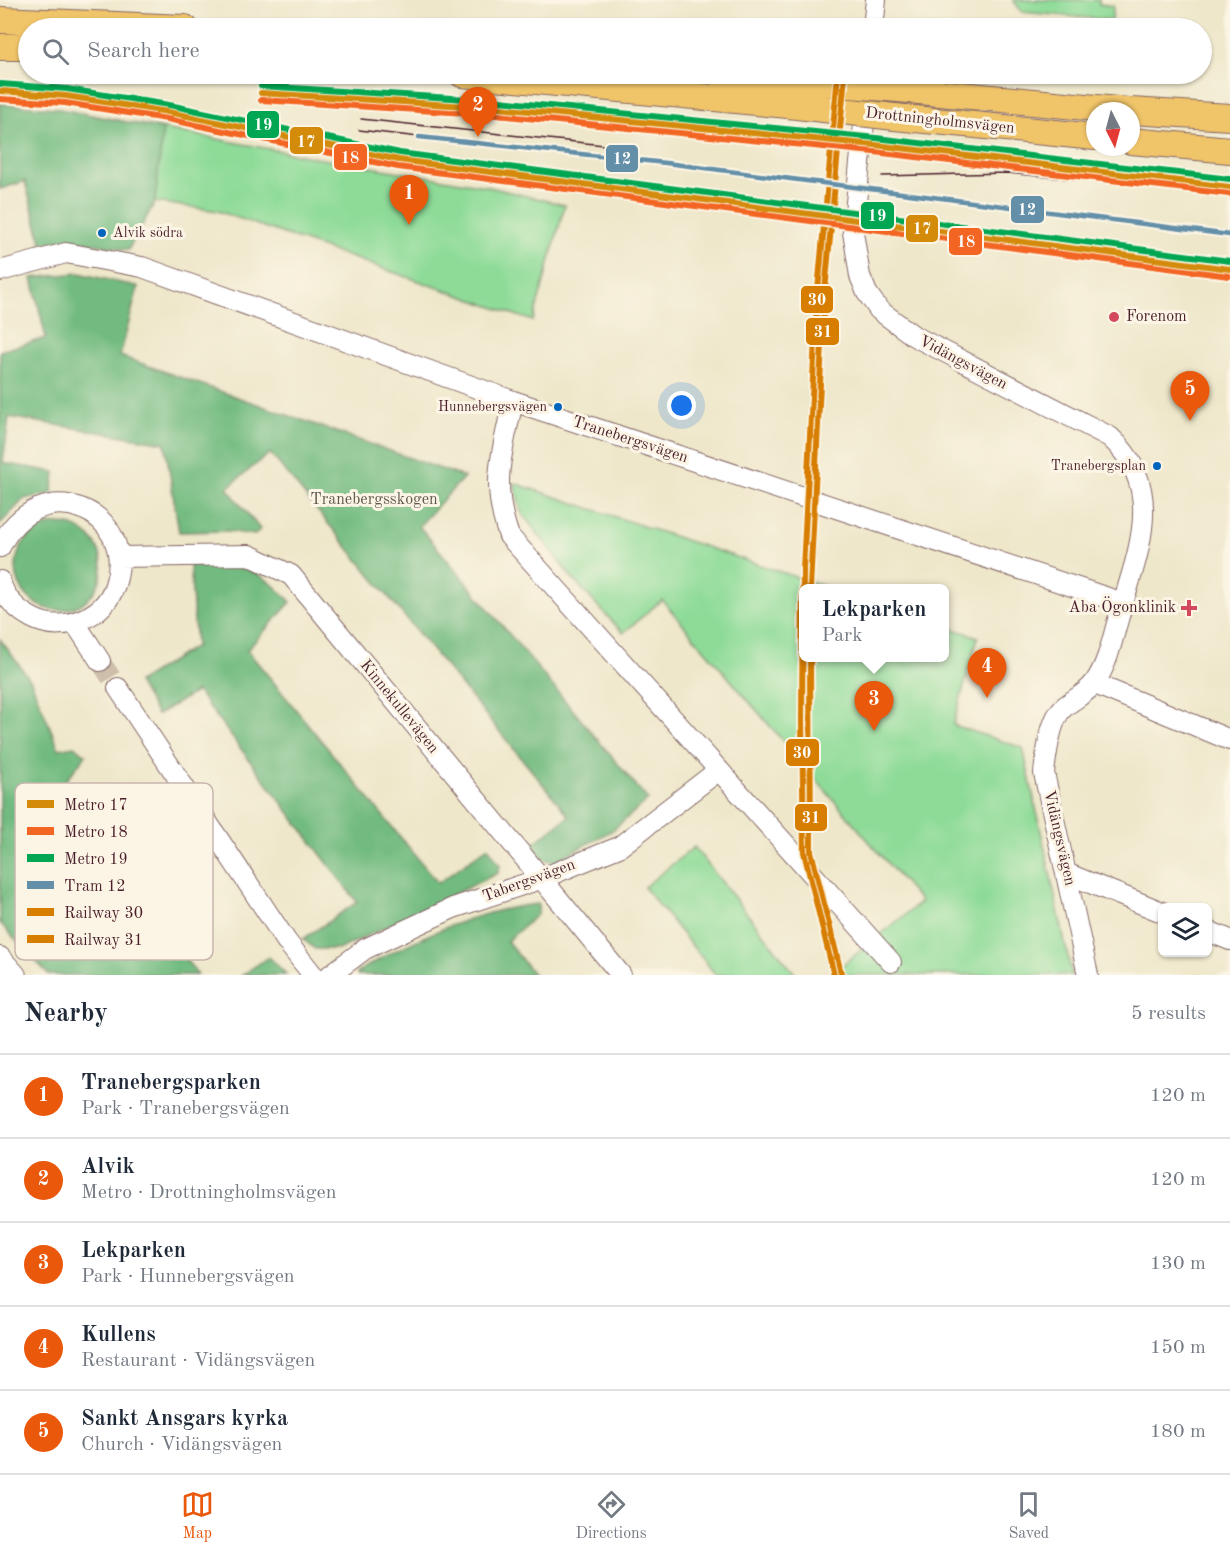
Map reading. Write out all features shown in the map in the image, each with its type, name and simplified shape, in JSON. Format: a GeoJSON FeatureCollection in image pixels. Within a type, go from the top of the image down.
{"type":"FeatureCollection","features":[{"type":"Feature","properties":{"kind":"main road"},"geometry":{"type":"LineString","coordinates":[[0,20],[18,21]]}},
{"type":"Feature","properties":{"kind":"main road"},"geometry":{"type":"LineString","coordinates":[[0,47],[18,47]]}},
{"type":"Feature","properties":{"kind":"main road","name":"Drottningholmsvägen"},"geometry":{"type":"LineString","coordinates":[[635,84],[790,93],[898,89],[1086,107]]}},
{"type":"Feature","properties":{"kind":"main road","name":"Drottningholmsvägen"},"geometry":{"type":"LineString","coordinates":[[757,84],[895,117],[1086,136]]}},
{"type":"Feature","properties":{"kind":"main road","name":"Drottningholmsvägen"},"geometry":{"type":"LineString","coordinates":[[1140,112],[1230,117]]}},
{"type":"Feature","properties":{"kind":"main road"},"geometry":{"type":"LineString","coordinates":[[1140,142],[1230,150]]}},
{"type":"Feature","properties":{"kind":"street"},"geometry":{"type":"LineString","coordinates":[[874,18],[876,0]]}},
{"type":"Feature","properties":{"kind":"street","name":"Vidängsvägen"},"geometry":{"type":"LineString","coordinates":[[867,84],[853,232],[860,276],[867,293],[879,310],[914,336],[1110,438],[1123,449],[1141,488],[1144,518],[1123,603]]}},
{"type":"Feature","properties":{"kind":"street","name":"Tranebergsvägen"},"geometry":{"type":"LineString","coordinates":[[0,271],[66,254],[142,267],[513,401],[1123,603]]}},
{"type":"Feature","properties":{"kind":"street"},"geometry":{"type":"LineString","coordinates":[[513,401],[497,476],[500,510],[509,536],[891,962]]}},
{"type":"Feature","properties":{"kind":"street"},"geometry":{"type":"LineString","coordinates":[[0,547],[8,530],[21,516],[37,507],[56,504],[75,506],[98,519],[114,540],[119,557],[118,574],[113,590],[104,605],[91,616],[75,623],[57,625],[39,622],[22,613],[9,600],[0,583]]}},
{"type":"Feature","properties":{"kind":"street","name":"Kinnekullevägen"},"geometry":{"type":"LineString","coordinates":[[119,557],[249,555],[291,575],[621,975]]}},
{"type":"Feature","properties":{"kind":"street"},"geometry":{"type":"LineString","coordinates":[[1123,603],[1105,662],[1095,684],[1230,740]]}},
{"type":"Feature","properties":{"kind":"street"},"geometry":{"type":"LineString","coordinates":[[75,623],[100,661]]}},
{"type":"Feature","properties":{"kind":"street","name":"Vidängsvägen"},"geometry":{"type":"LineString","coordinates":[[1088,975],[1068,874],[1044,773],[1046,748],[1061,710],[1095,684]]}},
{"type":"Feature","properties":{"kind":"street"},"geometry":{"type":"LineString","coordinates":[[118,688],[181,783]]}},
{"type":"Feature","properties":{"kind":"street","name":"Tabergsvägen"},"geometry":{"type":"LineString","coordinates":[[330,975],[365,949],[453,908],[540,879],[619,847],[719,770]]}},
{"type":"Feature","properties":{"kind":"street"},"geometry":{"type":"LineString","coordinates":[[213,831],[287,942],[313,975]]}},
{"type":"Feature","properties":{"kind":"street"},"geometry":{"type":"LineString","coordinates":[[1068,874],[1158,910]]}},
{"type":"Feature","properties":{"kind":"street"},"geometry":{"type":"LineString","coordinates":[[1212,933],[1230,940]]}},
{"type":"Feature","properties":{"kind":"street"},"geometry":{"type":"LineString","coordinates":[[0,957],[16,975]]}},
{"type":"Feature","properties":{"kind":"green space"},"geometry":{"type":"Polygon","coordinates":[[[1013,0],[1099,0],[1099,4],[1113,6],[1112,18],[1022,12],[1013,0]]]}},
{"type":"Feature","properties":{"kind":"green space"},"geometry":{"type":"Polygon","coordinates":[[[0,104],[54,108],[322,159],[485,186],[565,205],[533,321],[218,211],[155,202],[128,250],[67,239],[42,244],[25,181],[0,189],[0,104]]]}},
{"type":"Feature","properties":{"kind":"green space"},"geometry":{"type":"Polygon","coordinates":[[[0,104],[54,108],[163,129],[155,202],[128,250],[67,239],[42,244],[25,181],[0,189],[0,104]]]}},
{"type":"Feature","properties":{"kind":"green space","name":"Tranebergsskogen"},"geometry":{"type":"Polygon","coordinates":[[[79,273],[138,287],[120,356],[464,477],[419,526],[648,800],[613,830],[554,862],[543,859],[531,845],[569,816],[270,453],[227,488],[260,529],[255,535],[227,531],[179,532],[165,443],[9,417],[3,463],[55,472],[52,493],[24,499],[0,524],[0,351],[46,338],[32,278],[79,273]]]}},
{"type":"Feature","properties":{"kind":"green space"},"geometry":{"type":"Polygon","coordinates":[[[514,483],[817,584],[799,584],[799,662],[949,662],[949,627],[978,637],[953,725],[1023,748],[1072,975],[830,975],[921,902],[662,600],[623,633],[571,577],[521,512],[514,483]]]}},
{"type":"Feature","properties":{"kind":"green space"},"geometry":{"type":"Polygon","coordinates":[[[59,524],[75,528],[89,537],[98,551],[102,567],[98,583],[89,597],[75,606],[59,610],[43,606],[29,597],[20,583],[16,567],[20,551],[29,537],[43,528],[59,524]]]}},
{"type":"Feature","properties":{"kind":"green space"},"geometry":{"type":"Polygon","coordinates":[[[222,564],[244,569],[260,576],[275,586],[291,602],[247,650],[438,883],[488,847],[500,865],[498,873],[340,949],[315,949],[303,939],[357,902],[197,691],[157,715],[138,682],[196,646],[190,565],[222,564]]]}},
{"type":"Feature","properties":{"kind":"green space"},"geometry":{"type":"Polygon","coordinates":[[[0,639],[31,681],[59,749],[74,746],[86,755],[64,783],[15,783],[15,939],[0,923],[0,639]]]}},
{"type":"Feature","properties":{"kind":"green space"},"geometry":{"type":"Polygon","coordinates":[[[694,847],[796,975],[716,975],[644,887],[694,847]]]}},
{"type":"Feature","properties":{"kind":"green space"},"geometry":{"type":"Polygon","coordinates":[[[538,904],[538,914],[507,941],[534,975],[357,975],[359,971],[380,959],[445,928],[491,912],[538,904]]]}},
{"type":"Feature","properties":{"kind":"green space"},"geometry":{"type":"Polygon","coordinates":[[[269,957],[287,975],[242,975],[269,957]]]}},
{"type":"Feature","properties":{"kind":"green space"},"geometry":{"type":"Polygon","coordinates":[[[35,960],[186,960],[198,975],[49,975],[35,960]]]}},
{"type":"Feature","properties":{"kind":"tunnel"},"geometry":{"type":"LineString","coordinates":[[100,661],[118,688]]}},
{"type":"Feature","properties":{"kind":"tram line"},"geometry":{"type":"LineString","coordinates":[[361,119],[632,148]]}},
{"type":"Feature","properties":{"kind":"tram line"},"geometry":{"type":"LineString","coordinates":[[359,130],[419,137]]}},
{"type":"Feature","properties":{"kind":"tram line","name":"12"},"geometry":{"type":"LineString","coordinates":[[419,137],[666,163],[1230,235]]}},
{"type":"Feature","properties":{"kind":"tram line"},"geometry":{"type":"LineString","coordinates":[[882,176],[1007,173],[1099,182]]}},
{"type":"Feature","properties":{"kind":"metro line","name":"19"},"geometry":{"type":"LineString","coordinates":[[1,84],[67,89],[169,105],[400,153],[1230,261]]}},
{"type":"Feature","properties":{"kind":"metro line","name":"19"},"geometry":{"type":"LineString","coordinates":[[261,86],[499,101],[876,138],[1230,179]]}},
{"type":"Feature","properties":{"kind":"metro line","name":"17"},"geometry":{"type":"LineString","coordinates":[[0,91],[66,96],[168,112],[399,160],[1230,269]]}},
{"type":"Feature","properties":{"kind":"metro line","name":"17"},"geometry":{"type":"LineString","coordinates":[[261,93],[498,108],[875,145],[1230,187]]}},
{"type":"Feature","properties":{"kind":"metro line","name":"18"},"geometry":{"type":"LineString","coordinates":[[0,99],[65,103],[167,119],[398,167],[1229,276]]}},
{"type":"Feature","properties":{"kind":"metro line","name":"18"},"geometry":{"type":"LineString","coordinates":[[261,100],[497,115],[874,152],[1229,194]]}},
{"type":"Feature","properties":{"kind":"rail line","name":"30"},"geometry":{"type":"LineString","coordinates":[[803,584],[817,301],[837,84]]}},
{"type":"Feature","properties":{"kind":"rail line","name":"31"},"geometry":{"type":"LineString","coordinates":[[810,584],[824,302],[844,84]]}},
{"type":"Feature","properties":{"kind":"rail line","name":"30"},"geometry":{"type":"LineString","coordinates":[[802,662],[804,852],[834,975]]}},
{"type":"Feature","properties":{"kind":"rail line","name":"31"},"geometry":{"type":"LineString","coordinates":[[810,662],[811,851],[841,973]]}},
{"type":"Feature","properties":{"kind":"place","name":"Alvik"},"geometry":{"type":"Point","coordinates":[478,137]}},
{"type":"Feature","properties":{"kind":"place","name":"Tranebergsparken"},"geometry":{"type":"Point","coordinates":[409,225]}},
{"type":"Feature","properties":{"kind":"place","name":"Alvik södra"},"geometry":{"type":"Point","coordinates":[102,233]}},
{"type":"Feature","properties":{"kind":"place","name":"Forenom"},"geometry":{"type":"Point","coordinates":[1114,317]}},
{"type":"Feature","properties":{"kind":"place","name":"Hunnebergsvägen"},"geometry":{"type":"Point","coordinates":[558,407]}},
{"type":"Feature","properties":{"kind":"place","name":"Sankt Ansgars kyrka"},"geometry":{"type":"Point","coordinates":[1190,421]}},
{"type":"Feature","properties":{"kind":"place","name":"Tranebergsplan"},"geometry":{"type":"Point","coordinates":[1157,466]}},
{"type":"Feature","properties":{"kind":"place","name":"Aba Ögonklinik"},"geometry":{"type":"Point","coordinates":[1189,608]}},
{"type":"Feature","properties":{"kind":"place","name":"Kullens"},"geometry":{"type":"Point","coordinates":[987,698]}},
{"type":"Feature","properties":{"kind":"place","name":"Lekparken"},"geometry":{"type":"Point","coordinates":[874,731]}}]}
